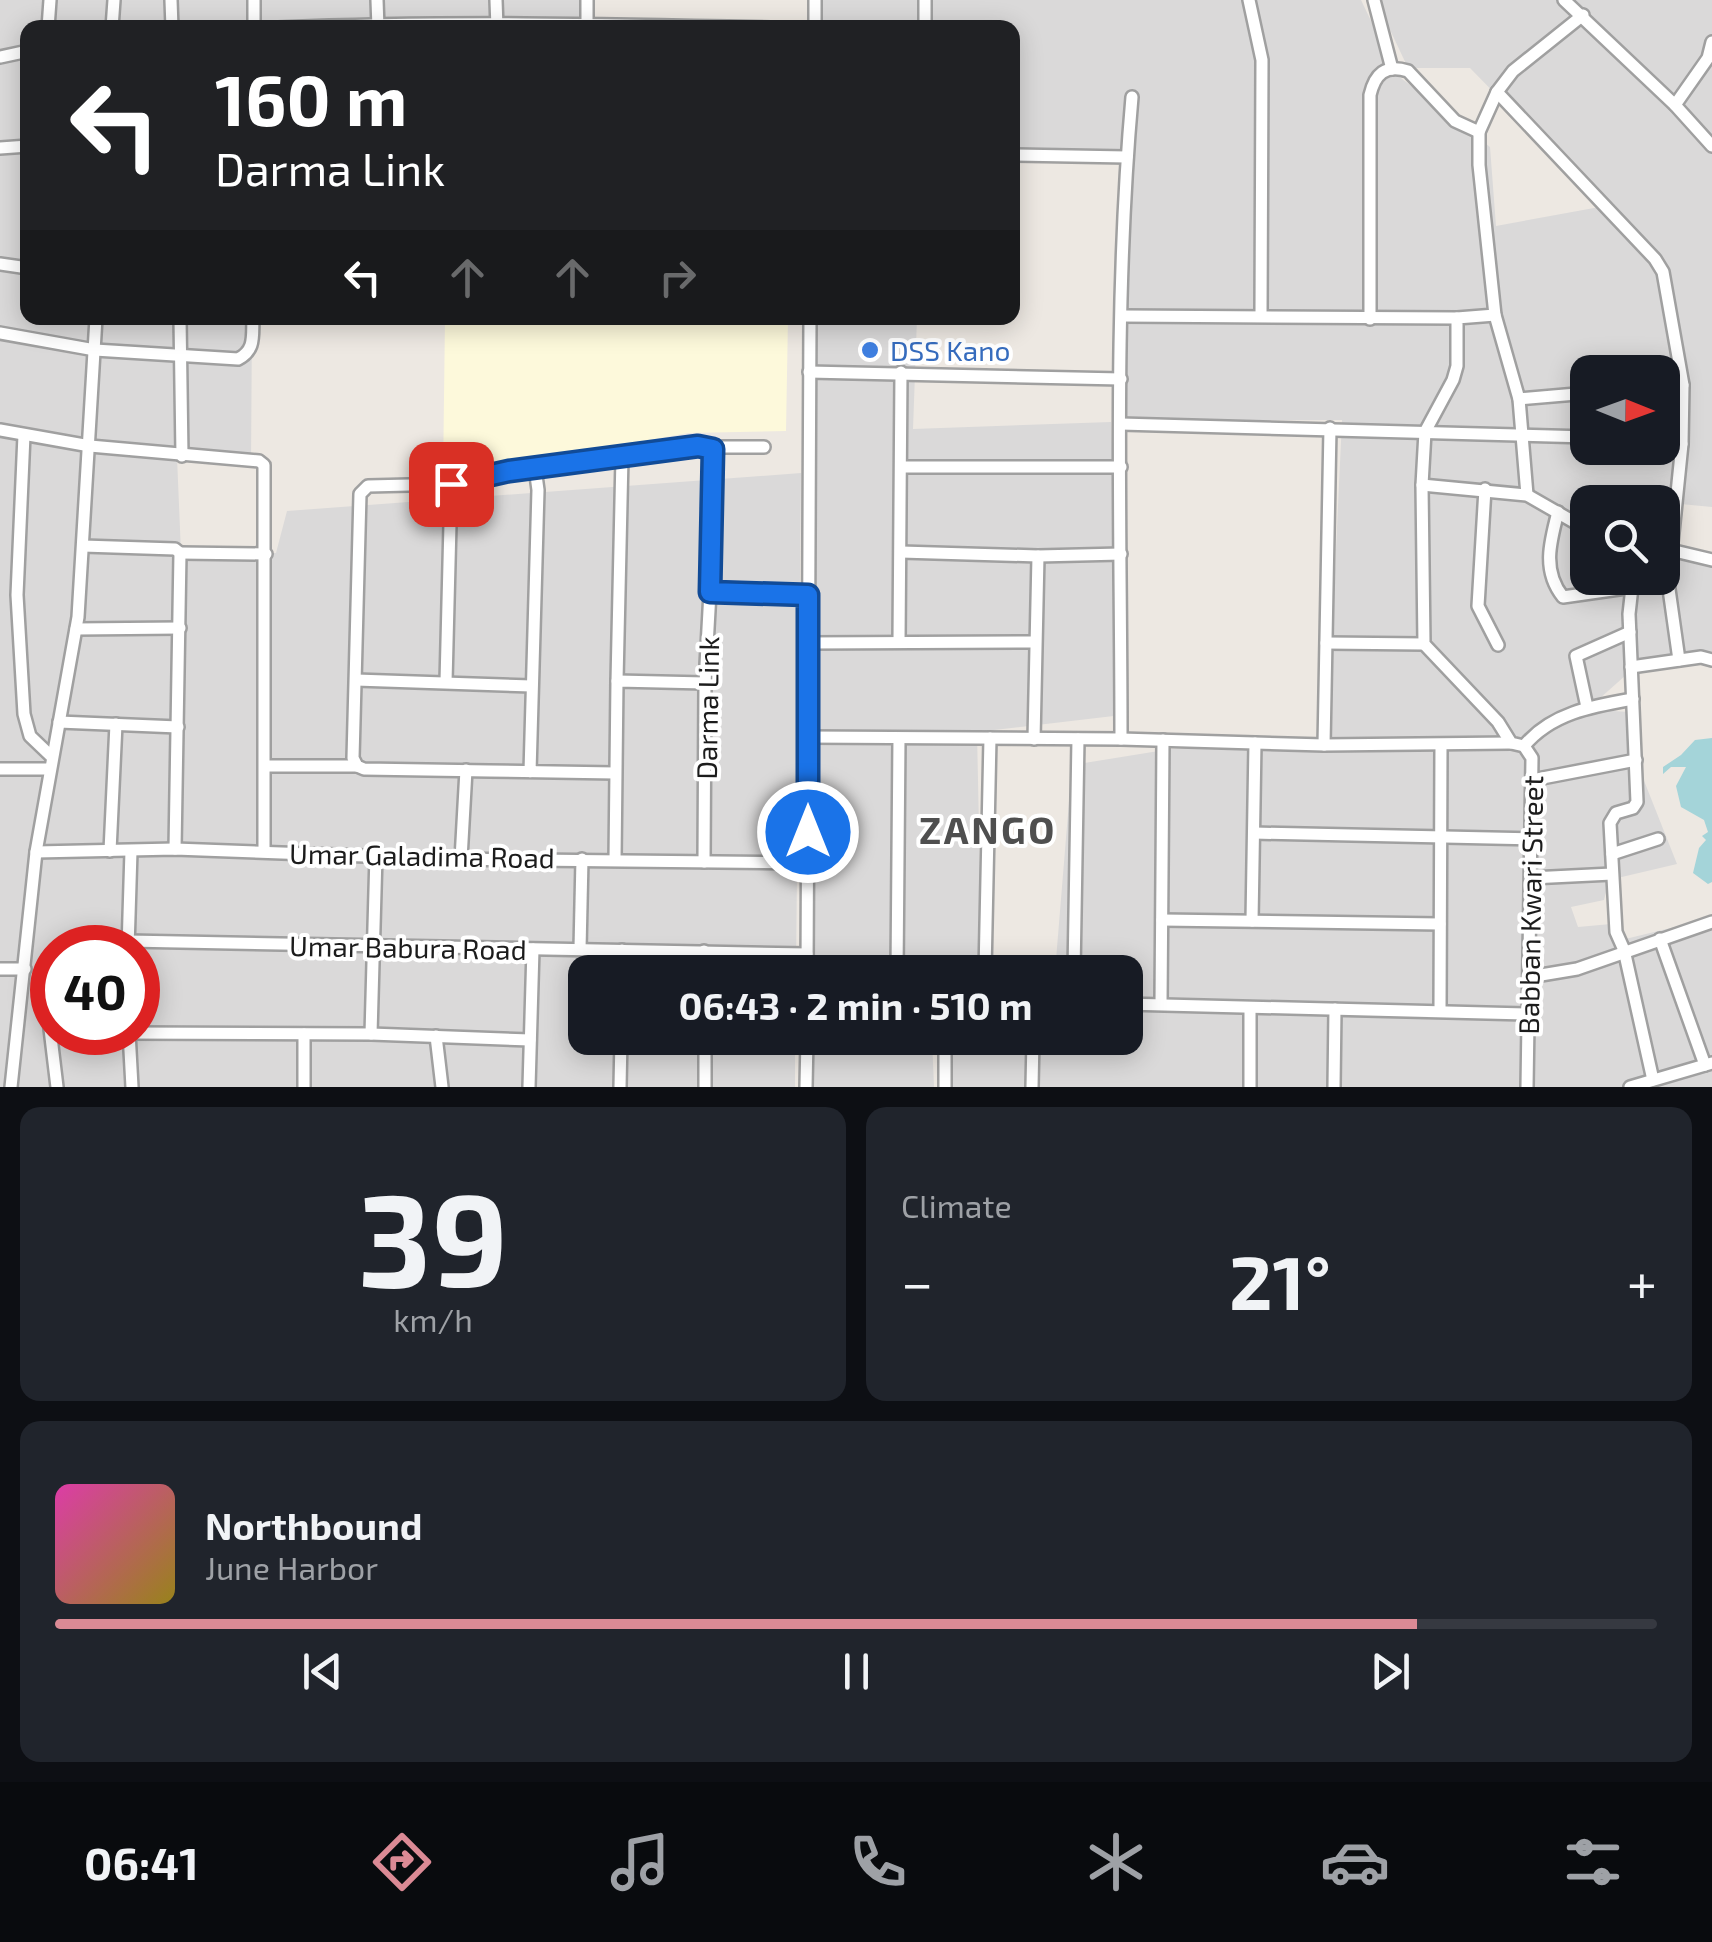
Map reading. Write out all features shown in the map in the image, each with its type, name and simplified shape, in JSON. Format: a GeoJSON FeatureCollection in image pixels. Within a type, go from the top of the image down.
{"type":"FeatureCollection","features":[{"type":"Feature","properties":{"kind":"street"},"geometry":{"type":"LineString","coordinates":[[1249,0],[1262,60],[1261,316]]}},
{"type":"Feature","properties":{"kind":"street"},"geometry":{"type":"LineString","coordinates":[[1374,0],[1392,69]]}},
{"type":"Feature","properties":{"kind":"street"},"geometry":{"type":"LineString","coordinates":[[1564,0],[1676,105],[1712,146]]}},
{"type":"Feature","properties":{"kind":"street"},"geometry":{"type":"LineString","coordinates":[[1527,495],[1519,400],[1495,316],[1479,132],[1497,92],[1531,54],[1583,15]]}},
{"type":"Feature","properties":{"kind":"street"},"geometry":{"type":"LineString","coordinates":[[1676,105],[1708,58],[1712,42]]}},
{"type":"Feature","properties":{"kind":"street"},"geometry":{"type":"LineString","coordinates":[[1370,319],[1370,95],[1374,78],[1392,69],[1408,71],[1455,120],[1479,132]]}},
{"type":"Feature","properties":{"kind":"street"},"geometry":{"type":"LineString","coordinates":[[1497,92],[1661,267],[1683,385],[1682,444],[1676,485]]}},
{"type":"Feature","properties":{"kind":"street"},"geometry":{"type":"LineString","coordinates":[[1121,739],[1122,316],[1132,97]]}},
{"type":"Feature","properties":{"kind":"street"},"geometry":{"type":"LineString","coordinates":[[1020,154],[1127,156]]}},
{"type":"Feature","properties":{"kind":"street"},"geometry":{"type":"LineString","coordinates":[[1122,316],[1495,316]]}},
{"type":"Feature","properties":{"kind":"street"},"geometry":{"type":"LineString","coordinates":[[1326,643],[1424,644],[1425,432],[1457,366],[1457,318]]}},
{"type":"Feature","properties":{"kind":"street"},"geometry":{"type":"LineString","coordinates":[[11,1087],[36,852],[76,629],[96,325]]}},
{"type":"Feature","properties":{"kind":"street"},"geometry":{"type":"LineString","coordinates":[[180,325],[182,456]]}},
{"type":"Feature","properties":{"kind":"street"},"geometry":{"type":"LineString","coordinates":[[0,332],[95,350],[238,359],[248,354],[252,345],[253,325]]}},
{"type":"Feature","properties":{"kind":"street"},"geometry":{"type":"LineString","coordinates":[[807,954],[810,325]]}},
{"type":"Feature","properties":{"kind":"street"},"geometry":{"type":"LineString","coordinates":[[809,372],[1121,379]]}},
{"type":"Feature","properties":{"kind":"street"},"geometry":{"type":"LineString","coordinates":[[900,372],[900,642]]}},
{"type":"Feature","properties":{"kind":"street"},"geometry":{"type":"LineString","coordinates":[[1519,400],[1570,395]]}},
{"type":"Feature","properties":{"kind":"street"},"geometry":{"type":"LineString","coordinates":[[1121,424],[1570,437]]}},
{"type":"Feature","properties":{"kind":"street"},"geometry":{"type":"LineString","coordinates":[[1324,745],[1330,428]]}},
{"type":"Feature","properties":{"kind":"street"},"geometry":{"type":"LineString","coordinates":[[0,430],[90,446],[258,461],[264,465],[264,851]]}},
{"type":"Feature","properties":{"kind":"street"},"geometry":{"type":"LineString","coordinates":[[24,435],[16,595],[24,714],[30,736],[51,763]]}},
{"type":"Feature","properties":{"kind":"street"},"geometry":{"type":"LineString","coordinates":[[357,766],[353,758],[360,494],[368,486],[451,484],[488,475],[698,446],[764,448]]}},
{"type":"Feature","properties":{"kind":"street","name":"Darma Link"},"geometry":{"type":"LineString","coordinates":[[704,862],[713,449]]}},
{"type":"Feature","properties":{"kind":"street"},"geometry":{"type":"LineString","coordinates":[[614,860],[622,457]]}},
{"type":"Feature","properties":{"kind":"street"},"geometry":{"type":"LineString","coordinates":[[901,467],[1121,467]]}},
{"type":"Feature","properties":{"kind":"street"},"geometry":{"type":"LineString","coordinates":[[530,772],[538,490],[535,468]]}},
{"type":"Feature","properties":{"kind":"street"},"geometry":{"type":"LineString","coordinates":[[446,682],[451,484]]}},
{"type":"Feature","properties":{"kind":"street"},"geometry":{"type":"LineString","coordinates":[[1422,485],[1527,495],[1570,519]]}},
{"type":"Feature","properties":{"kind":"street"},"geometry":{"type":"LineString","coordinates":[[1484,490],[1478,606],[1498,645]]}},
{"type":"Feature","properties":{"kind":"street"},"geometry":{"type":"LineString","coordinates":[[1558,512],[1549,555],[1559,594],[1568,598],[1587,595]]}},
{"type":"Feature","properties":{"kind":"street"},"geometry":{"type":"LineString","coordinates":[[83,546],[266,554]]}},
{"type":"Feature","properties":{"kind":"street"},"geometry":{"type":"LineString","coordinates":[[901,552],[1121,554]]}},
{"type":"Feature","properties":{"kind":"street"},"geometry":{"type":"LineString","coordinates":[[1680,552],[1712,560]]}},
{"type":"Feature","properties":{"kind":"street"},"geometry":{"type":"LineString","coordinates":[[175,850],[180,553]]}},
{"type":"Feature","properties":{"kind":"street"},"geometry":{"type":"LineString","coordinates":[[1034,738],[1038,556]]}},
{"type":"Feature","properties":{"kind":"street"},"geometry":{"type":"LineString","coordinates":[[710,592],[808,595]]}},
{"type":"Feature","properties":{"kind":"street"},"geometry":{"type":"LineString","coordinates":[[1632,595],[1630,666],[1637,802],[1612,817],[1612,874],[1614,921],[1624,950],[1650,1083]]}},
{"type":"Feature","properties":{"kind":"street"},"geometry":{"type":"LineString","coordinates":[[1670,595],[1679,660]]}},
{"type":"Feature","properties":{"kind":"street"},"geometry":{"type":"LineString","coordinates":[[76,629],[180,628]]}},
{"type":"Feature","properties":{"kind":"street"},"geometry":{"type":"LineString","coordinates":[[1587,707],[1576,656],[1630,632]]}},
{"type":"Feature","properties":{"kind":"street"},"geometry":{"type":"LineString","coordinates":[[808,643],[1035,642]]}},
{"type":"Feature","properties":{"kind":"street","name":"Babban Kwari Street"},"geometry":{"type":"LineString","coordinates":[[1424,644],[1498,722],[1511,742],[1524,746],[1532,758],[1527,1087]]}},
{"type":"Feature","properties":{"kind":"street"},"geometry":{"type":"LineString","coordinates":[[1630,666],[1701,657],[1712,660]]}},
{"type":"Feature","properties":{"kind":"street"},"geometry":{"type":"LineString","coordinates":[[356,680],[532,686]]}},
{"type":"Feature","properties":{"kind":"street"},"geometry":{"type":"LineString","coordinates":[[617,681],[705,683]]}},
{"type":"Feature","properties":{"kind":"street"},"geometry":{"type":"LineString","coordinates":[[1524,746],[1539,728],[1587,707],[1633,700]]}},
{"type":"Feature","properties":{"kind":"street"},"geometry":{"type":"LineString","coordinates":[[59,722],[178,728]]}},
{"type":"Feature","properties":{"kind":"street"},"geometry":{"type":"LineString","coordinates":[[110,851],[116,724]]}},
{"type":"Feature","properties":{"kind":"street"},"geometry":{"type":"LineString","coordinates":[[808,737],[1324,745],[1511,742]]}},
{"type":"Feature","properties":{"kind":"street"},"geometry":{"type":"LineString","coordinates":[[897,955],[899,738]]}},
{"type":"Feature","properties":{"kind":"street"},"geometry":{"type":"LineString","coordinates":[[985,955],[990,738]]}},
{"type":"Feature","properties":{"kind":"street"},"geometry":{"type":"LineString","coordinates":[[1074,955],[1078,739]]}},
{"type":"Feature","properties":{"kind":"street"},"geometry":{"type":"LineString","coordinates":[[1161,1004],[1163,740]]}},
{"type":"Feature","properties":{"kind":"street"},"geometry":{"type":"LineString","coordinates":[[1252,921],[1255,743]]}},
{"type":"Feature","properties":{"kind":"street"},"geometry":{"type":"LineString","coordinates":[[1440,1010],[1442,745]]}},
{"type":"Feature","properties":{"kind":"street"},"geometry":{"type":"LineString","coordinates":[[1532,780],[1636,760]]}},
{"type":"Feature","properties":{"kind":"street"},"geometry":{"type":"LineString","coordinates":[[0,769],[51,763]]}},
{"type":"Feature","properties":{"kind":"street"},"geometry":{"type":"LineString","coordinates":[[264,766],[615,773]]}},
{"type":"Feature","properties":{"kind":"street"},"geometry":{"type":"LineString","coordinates":[[461,859],[466,770]]}},
{"type":"Feature","properties":{"kind":"street"},"geometry":{"type":"LineString","coordinates":[[1254,833],[1532,839]]}},
{"type":"Feature","properties":{"kind":"street"},"geometry":{"type":"LineString","coordinates":[[1612,854],[1658,839]]}},
{"type":"Feature","properties":{"kind":"street"},"geometry":{"type":"LineString","coordinates":[[129,925],[131,850]]}},
{"type":"Feature","properties":{"kind":"street","name":"Umar Galadima Road"},"geometry":{"type":"LineString","coordinates":[[36,852],[264,851],[461,859],[808,863]]}},
{"type":"Feature","properties":{"kind":"street"},"geometry":{"type":"LineString","coordinates":[[371,1034],[376,854]]}},
{"type":"Feature","properties":{"kind":"street"},"geometry":{"type":"LineString","coordinates":[[580,949],[582,859]]}},
{"type":"Feature","properties":{"kind":"street"},"geometry":{"type":"LineString","coordinates":[[1531,878],[1612,874]]}},
{"type":"Feature","properties":{"kind":"street"},"geometry":{"type":"LineString","coordinates":[[1162,920],[1440,924]]}},
{"type":"Feature","properties":{"kind":"street"},"geometry":{"type":"LineString","coordinates":[[1528,977],[1576,969],[1712,922]]}},
{"type":"Feature","properties":{"kind":"street"},"geometry":{"type":"LineString","coordinates":[[1630,1087],[1709,1064],[1660,938]]}},
{"type":"Feature","properties":{"kind":"street","name":"Umar Babura Road"},"geometry":{"type":"LineString","coordinates":[[160,944],[807,954]]}},
{"type":"Feature","properties":{"kind":"street"},"geometry":{"type":"LineString","coordinates":[[528,1087],[534,948]]}},
{"type":"Feature","properties":{"kind":"street"},"geometry":{"type":"LineString","coordinates":[[622,950],[622,955]]}},
{"type":"Feature","properties":{"kind":"street"},"geometry":{"type":"LineString","coordinates":[[0,968],[25,969]]}},
{"type":"Feature","properties":{"kind":"street"},"geometry":{"type":"LineString","coordinates":[[22,1003],[30,1003]]}},
{"type":"Feature","properties":{"kind":"street"},"geometry":{"type":"LineString","coordinates":[[1143,1004],[1528,1014]]}},
{"type":"Feature","properties":{"kind":"street"},"geometry":{"type":"LineString","coordinates":[[1250,1008],[1250,1087]]}},
{"type":"Feature","properties":{"kind":"street"},"geometry":{"type":"LineString","coordinates":[[1334,1087],[1335,1009]]}},
{"type":"Feature","properties":{"kind":"street"},"geometry":{"type":"LineString","coordinates":[[160,1033],[371,1034],[530,1040]]}},
{"type":"Feature","properties":{"kind":"street"},"geometry":{"type":"LineString","coordinates":[[304,1034],[304,1087]]}},
{"type":"Feature","properties":{"kind":"street"},"geometry":{"type":"LineString","coordinates":[[436,1036],[442,1087]]}},
{"type":"Feature","properties":{"kind":"street"},"geometry":{"type":"LineString","coordinates":[[54,1055],[57,1087]]}},
{"type":"Feature","properties":{"kind":"street"},"geometry":{"type":"LineString","coordinates":[[130,1055],[132,1087]]}},
{"type":"Feature","properties":{"kind":"street"},"geometry":{"type":"LineString","coordinates":[[620,1055],[620,1087]]}},
{"type":"Feature","properties":{"kind":"street"},"geometry":{"type":"LineString","coordinates":[[705,1055],[705,1087]]}},
{"type":"Feature","properties":{"kind":"street"},"geometry":{"type":"LineString","coordinates":[[806,1055],[806,1087]]}},
{"type":"Feature","properties":{"kind":"street"},"geometry":{"type":"LineString","coordinates":[[945,1055],[945,1087]]}},
{"type":"Feature","properties":{"kind":"street"},"geometry":{"type":"LineString","coordinates":[[1032,1087],[1033,1055]]}},
{"type":"Feature","properties":{"kind":"shaded area"},"geometry":{"type":"Polygon","coordinates":[[[0,0],[584,0],[583,20],[20,20],[20,325],[252,325],[251,464],[177,457],[181,553],[276,553],[287,511],[801,473],[796,955],[568,955],[568,1055],[795,1055],[795,1087],[0,1087],[0,0]]]}},
{"type":"Feature","properties":{"kind":"shaded area"},"geometry":{"type":"Polygon","coordinates":[[[821,0],[1361,0],[1397,75],[1490,147],[1496,226],[1605,206],[1470,68],[1408,68],[1376,0],[1712,0],[1712,507],[1680,504],[1680,485],[1570,485],[1570,595],[1680,595],[1680,556],[1712,566],[1712,657],[1635,667],[1599,699],[1598,710],[1629,712],[1637,763],[1677,864],[1609,880],[1604,900],[1571,907],[1578,927],[1611,924],[1617,941],[1712,918],[1712,1087],[946,1087],[945,1055],[1143,1055],[1143,955],[1056,955],[1072,765],[1171,749],[1327,743],[1342,420],[1127,421],[1123,316],[1131,154],[1020,151],[1020,20],[821,20],[821,0]]]}},
{"type":"Feature","properties":{"kind":"shaded area"},"geometry":{"type":"Polygon","coordinates":[[[445,325],[788,325],[786,431],[688,433],[443,477],[445,325]]]}},
{"type":"Feature","properties":{"kind":"shaded area"},"geometry":{"type":"Polygon","coordinates":[[[817,325],[917,325],[913,429],[1111,422],[1122,715],[977,732],[982,955],[808,955],[817,325]]]}},
{"type":"Feature","properties":{"kind":"shaded area"},"geometry":{"type":"Polygon","coordinates":[[[807,1055],[933,1055],[934,1087],[807,1087],[807,1055]]]}},
{"type":"Feature","properties":{"kind":"water"},"geometry":{"type":"Polygon","coordinates":[[[1712,738],[1712,882],[1708,884],[1693,873],[1699,848],[1706,840],[1702,836],[1708,832],[1704,820],[1681,807],[1676,786],[1686,767],[1671,767],[1663,774],[1663,767],[1695,740],[1712,738]]]}},
{"type":"Feature","properties":{"kind":"place","name":"DSS Kano"},"geometry":{"type":"Point","coordinates":[870,350]}},
{"type":"Feature","properties":{"kind":"district","name":"ZANGO"},"geometry":{"type":"Point","coordinates":[988,829]}},
{"type":"Feature","properties":{"kind":"route"},"geometry":{"type":"LineString","coordinates":[[451,484],[488,475],[698,446],[713,449],[710,592],[808,595],[808,832]]}}]}
